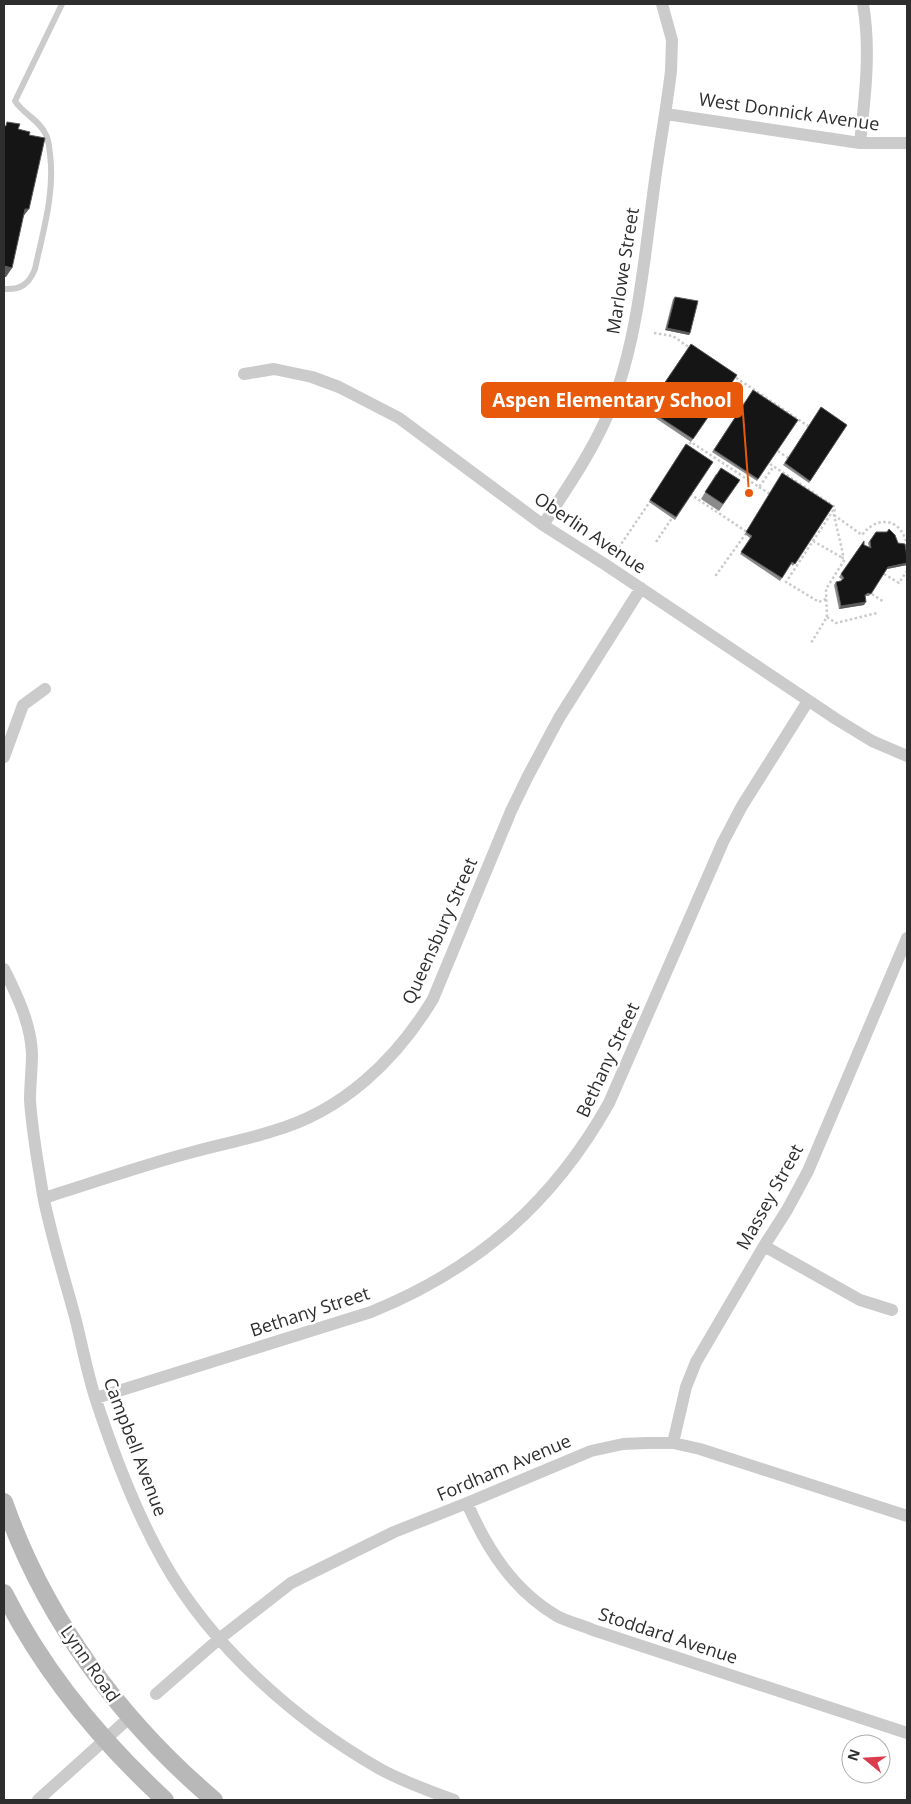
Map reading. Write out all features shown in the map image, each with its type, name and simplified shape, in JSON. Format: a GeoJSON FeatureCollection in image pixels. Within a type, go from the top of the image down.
{"type":"FeatureCollection","features":[{"type":"Feature","properties":{"kind":"main road","name":"Lynn Road"},"geometry":{"type":"LineString","coordinates":[[4,1502],[20,1544],[43,1594],[105,1688],[129,1718],[167,1758],[214,1800]]}},
{"type":"Feature","properties":{"kind":"main road","name":"Lynn Road"},"geometry":{"type":"LineString","coordinates":[[4,1593],[26,1635],[49,1668],[106,1740],[140,1778],[165,1800]]}},
{"type":"Feature","properties":{"kind":"street","name":"Marlowe Street"},"geometry":{"type":"LineString","coordinates":[[543,526],[584,463],[605,420],[618,385],[630,341],[641,285],[671,71],[672,40],[662,4]]}},
{"type":"Feature","properties":{"kind":"street"},"geometry":{"type":"LineString","coordinates":[[860,143],[867,84],[866,22],[863,4]]}},
{"type":"Feature","properties":{"kind":"street","name":"West Donnick Avenue"},"geometry":{"type":"LineString","coordinates":[[666,114],[860,143],[907,143]]}},
{"type":"Feature","properties":{"kind":"street","name":"Oberlin Avenue"},"geometry":{"type":"LineString","coordinates":[[244,374],[274,369],[312,377],[371,403],[399,418],[543,526],[606,565],[808,701],[872,741],[907,756]]}},
{"type":"Feature","properties":{"kind":"street","name":"Queensbury Street"},"geometry":{"type":"LineString","coordinates":[[44,1198],[189,1152],[274,1131],[305,1120],[328,1109],[382,1066],[417,1024],[433,999],[511,811],[528,776],[559,718],[640,588]]}},
{"type":"Feature","properties":{"kind":"street"},"geometry":{"type":"LineString","coordinates":[[4,757],[23,705],[45,689]]}},
{"type":"Feature","properties":{"kind":"street","name":"Bethany Street"},"geometry":{"type":"LineString","coordinates":[[96,1398],[371,1312],[393,1303],[462,1266],[521,1219],[559,1178],[594,1130],[606,1110],[723,842],[742,806],[808,701]]}},
{"type":"Feature","properties":{"kind":"street","name":"Massey Street"},"geometry":{"type":"LineString","coordinates":[[673,1443],[686,1386],[696,1362],[787,1210],[808,1171],[907,938]]}},
{"type":"Feature","properties":{"kind":"street","name":"Campbell Avenue"},"geometry":{"type":"LineString","coordinates":[[4,969],[26,1022],[32,1052],[30,1098],[33,1136],[44,1198],[96,1398],[128,1487],[164,1561],[184,1596],[219,1639],[288,1706],[348,1750],[390,1774],[422,1789],[454,1800]]}},
{"type":"Feature","properties":{"kind":"street"},"geometry":{"type":"LineString","coordinates":[[764,1246],[860,1300],[892,1310]]}},
{"type":"Feature","properties":{"kind":"street","name":"Fordham Avenue"},"geometry":{"type":"LineString","coordinates":[[156,1694],[219,1639],[291,1582],[394,1532],[591,1451],[623,1444],[673,1443],[700,1449],[907,1516]]}},
{"type":"Feature","properties":{"kind":"street","name":"Stoddard Avenue"},"geometry":{"type":"LineString","coordinates":[[467,1503],[488,1548],[505,1572],[528,1595],[558,1616],[602,1633],[907,1733]]}},
{"type":"Feature","properties":{"kind":"street"},"geometry":{"type":"LineString","coordinates":[[38,1800],[129,1718]]}},
{"type":"Feature","properties":{"kind":"lane"},"geometry":{"type":"LineString","coordinates":[[4,289],[19,288],[26,285],[31,279],[47,214],[51,177],[46,135],[41,127],[22,110],[15,100],[62,4]]}},
{"type":"Feature","properties":{"kind":"path"},"geometry":{"type":"LineString","coordinates":[[654,333],[673,336],[697,352]]}},
{"type":"Feature","properties":{"kind":"path"},"geometry":{"type":"LineString","coordinates":[[727,372],[808,426]]}},
{"type":"Feature","properties":{"kind":"path"},"geometry":{"type":"LineString","coordinates":[[686,449],[691,442],[770,494],[765,502]]}},
{"type":"Feature","properties":{"kind":"path"},"geometry":{"type":"LineString","coordinates":[[778,452],[788,458]]}},
{"type":"Feature","properties":{"kind":"path"},"geometry":{"type":"LineString","coordinates":[[708,463],[713,456]]}},
{"type":"Feature","properties":{"kind":"path"},"geometry":{"type":"LineString","coordinates":[[770,464],[835,507]]}},
{"type":"Feature","properties":{"kind":"path"},"geometry":{"type":"LineString","coordinates":[[759,487],[774,466]]}},
{"type":"Feature","properties":{"kind":"path"},"geometry":{"type":"LineString","coordinates":[[693,486],[688,493],[747,532]]}},
{"type":"Feature","properties":{"kind":"path"},"geometry":{"type":"LineString","coordinates":[[606,565],[654,496]]}},
{"type":"Feature","properties":{"kind":"path"},"geometry":{"type":"LineString","coordinates":[[835,507],[834,515],[843,554],[841,557]]}},
{"type":"Feature","properties":{"kind":"path"},"geometry":{"type":"LineString","coordinates":[[826,600],[819,602],[786,582],[835,507]]}},
{"type":"Feature","properties":{"kind":"path"},"geometry":{"type":"LineString","coordinates":[[656,542],[678,510]]}},
{"type":"Feature","properties":{"kind":"path"},"geometry":{"type":"LineString","coordinates":[[834,515],[862,535],[870,527],[880,522],[885,521],[893,524],[906,537],[907,546]]}},
{"type":"Feature","properties":{"kind":"path"},"geometry":{"type":"LineString","coordinates":[[714,578],[751,524]]}},
{"type":"Feature","properties":{"kind":"path"},"geometry":{"type":"LineString","coordinates":[[811,643],[827,617],[826,589],[845,559],[813,541]]}},
{"type":"Feature","properties":{"kind":"path"},"geometry":{"type":"LineString","coordinates":[[884,574],[899,583],[907,571]]}},
{"type":"Feature","properties":{"kind":"path"},"geometry":{"type":"LineString","coordinates":[[872,594],[884,602]]}},
{"type":"Feature","properties":{"kind":"path"},"geometry":{"type":"LineString","coordinates":[[827,617],[836,623],[878,613]]}},
{"type":"Feature","properties":{"kind":"building"},"geometry":{"type":"Polygon","coordinates":[[[7,122],[20,124],[18,129],[30,132],[29,135],[45,138],[29,209],[25,209],[12,268],[4,266],[4,126],[6,126],[7,122]]]}},
{"type":"Feature","properties":{"kind":"building"},"geometry":{"type":"Polygon","coordinates":[[[675,297],[698,301],[690,333],[667,328],[675,297]]]}},
{"type":"Feature","properties":{"kind":"building"},"geometry":{"type":"Polygon","coordinates":[[[691,344],[737,375],[693,439],[647,409],[691,344]]]}},
{"type":"Feature","properties":{"kind":"building"},"geometry":{"type":"Polygon","coordinates":[[[753,390],[798,420],[758,479],[714,450],[753,390]]]}},
{"type":"Feature","properties":{"kind":"building"},"geometry":{"type":"Polygon","coordinates":[[[821,407],[847,425],[810,481],[785,463],[821,407]]]}},
{"type":"Feature","properties":{"kind":"building"},"geometry":{"type":"Polygon","coordinates":[[[686,444],[713,462],[676,517],[650,500],[686,444]]]}},
{"type":"Feature","properties":{"kind":"building"},"geometry":{"type":"Polygon","coordinates":[[[721,468],[740,480],[723,504],[705,492],[721,468]]]}},
{"type":"Feature","properties":{"kind":"building"},"geometry":{"type":"Polygon","coordinates":[[[782,473],[833,506],[795,564],[792,562],[782,578],[741,552],[752,536],[746,532],[782,473]]]}},
{"type":"Feature","properties":{"kind":"building"},"geometry":{"type":"Polygon","coordinates":[[[889,529],[895,535],[898,543],[905,544],[907,563],[888,567],[871,594],[865,595],[866,602],[841,606],[836,582],[844,578],[841,574],[864,541],[864,545],[871,548],[870,541],[876,532],[887,532],[889,529]]]}},
{"type":"Feature","properties":{"kind":"place","name":"Aspen Elementary School"},"geometry":{"type":"Point","coordinates":[749,493]}}]}
